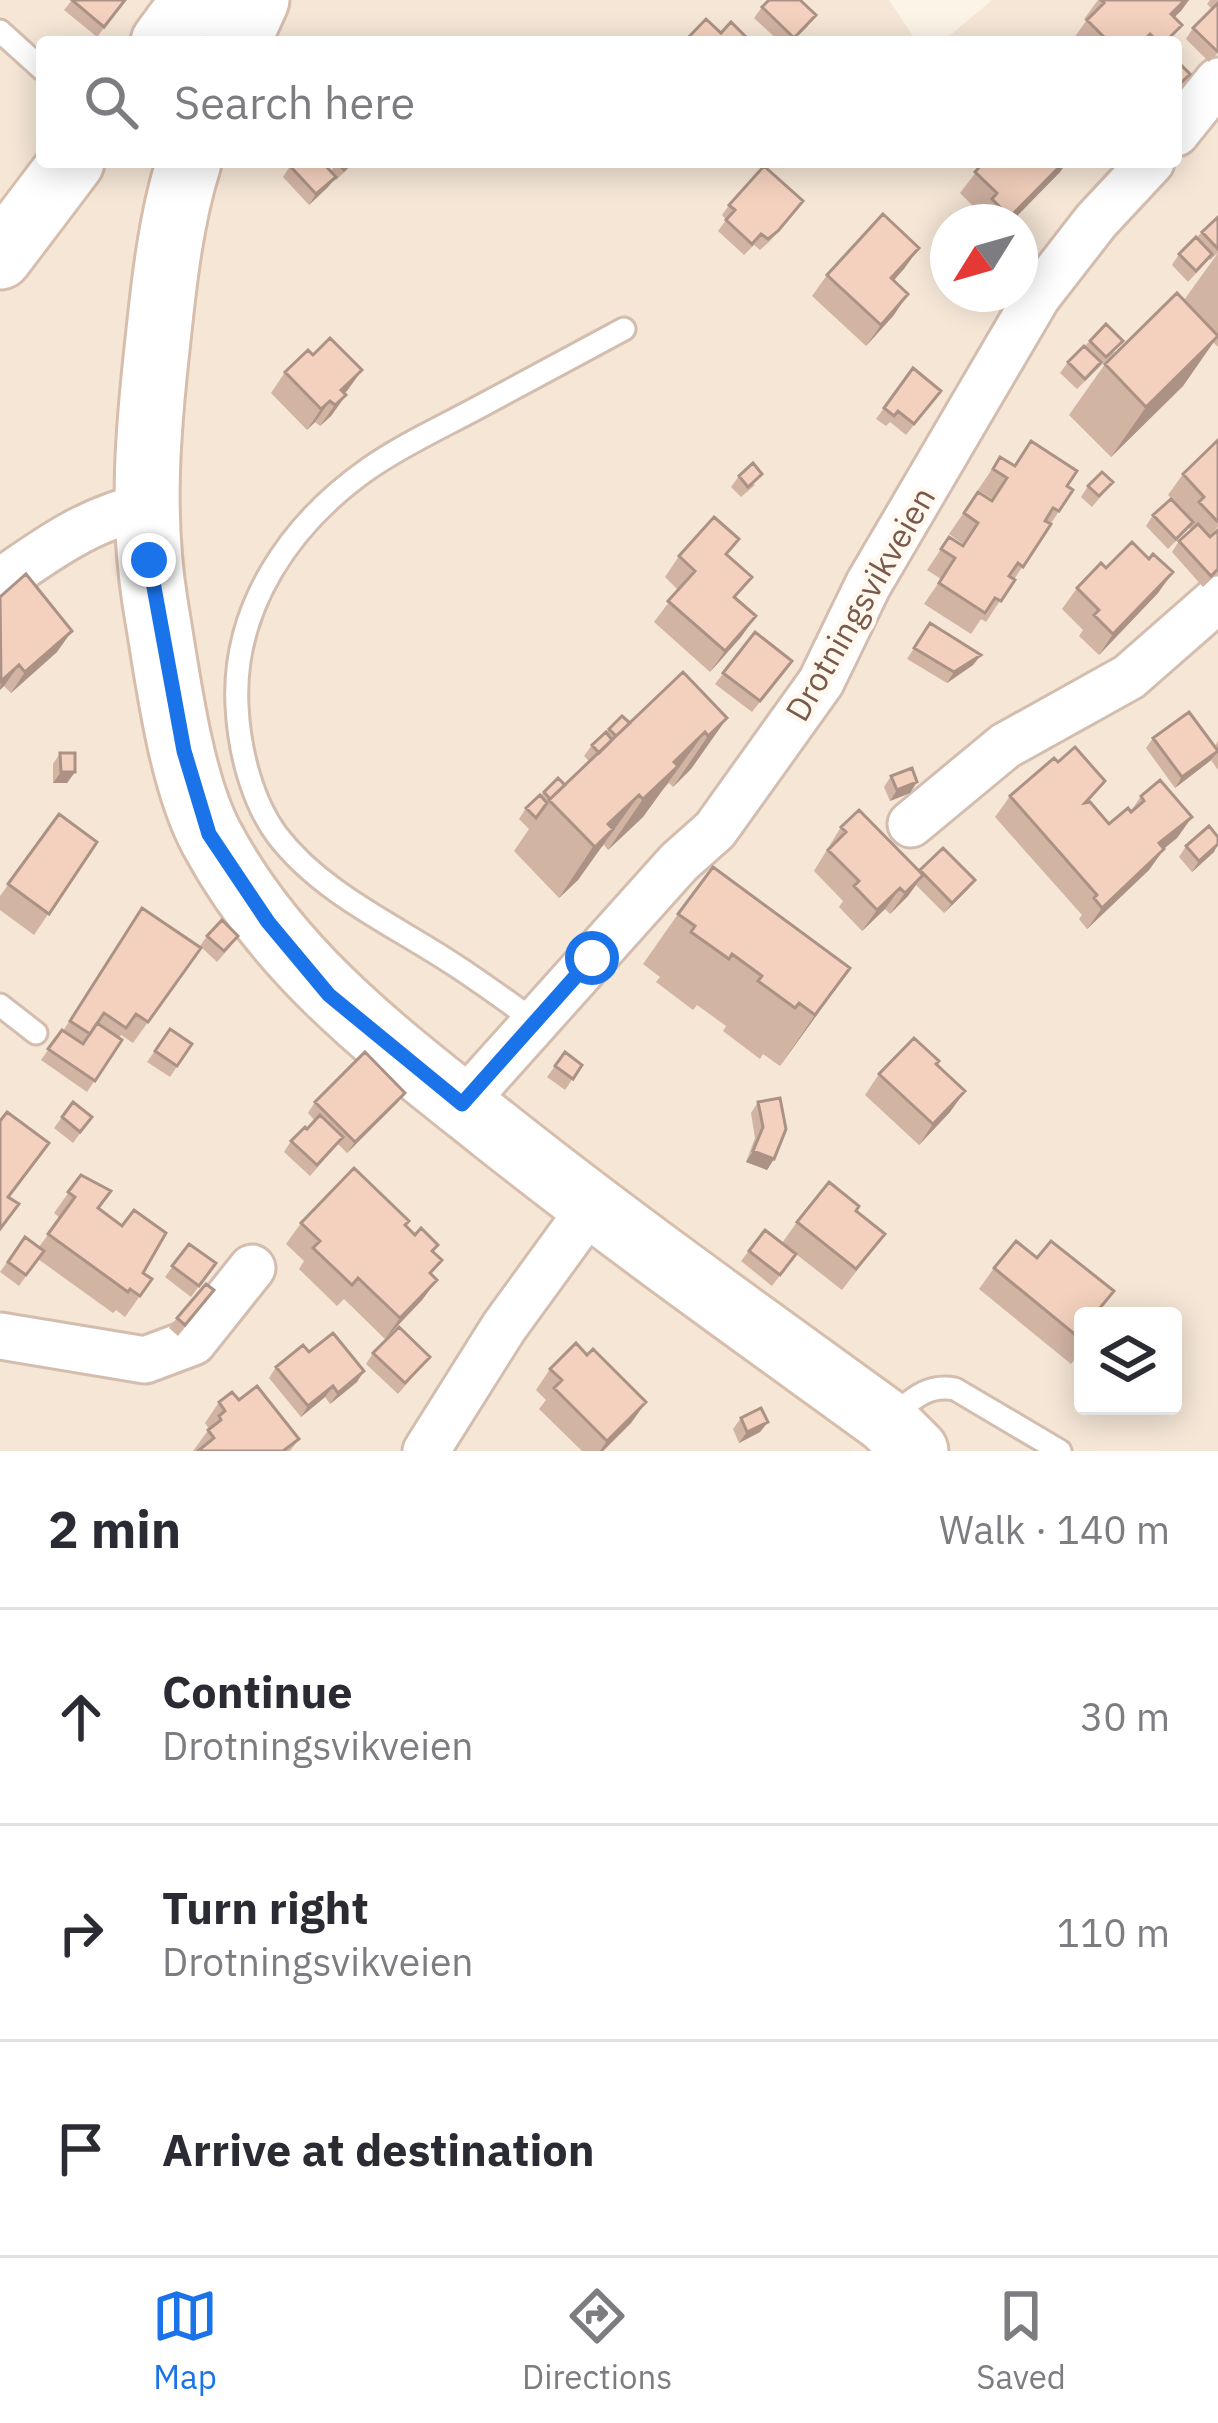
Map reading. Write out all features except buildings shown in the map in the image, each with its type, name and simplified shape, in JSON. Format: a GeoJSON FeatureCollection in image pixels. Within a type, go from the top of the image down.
{"type":"FeatureCollection","features":[{"type":"Feature","properties":{"kind":"main road"},"geometry":{"type":"LineString","coordinates":[[167,36],[194,0]]}},
{"type":"Feature","properties":{"kind":"main road"},"geometry":{"type":"LineString","coordinates":[[241,36],[256,0]]}},
{"type":"Feature","properties":{"kind":"main road"},"geometry":{"type":"LineString","coordinates":[[0,257],[67,168]]}},
{"type":"Feature","properties":{"kind":"main road"},"geometry":{"type":"LineString","coordinates":[[188,168],[163,290],[146,449],[145,507],[167,670],[184,751],[209,834],[268,922],[329,995],[592,1206],[901,1436]]}},
{"type":"Feature","properties":{"kind":"street","name":"Drotningsvikveien"},"geometry":{"type":"LineString","coordinates":[[462,1104],[679,862],[715,830],[785,736],[821,682],[868,585],[1037,297],[1096,221],[1145,168]]}},
{"type":"Feature","properties":{"kind":"street"},"geometry":{"type":"LineString","coordinates":[[0,582],[46,549],[118,512],[145,507]]}},
{"type":"Feature","properties":{"kind":"street"},"geometry":{"type":"LineString","coordinates":[[911,824],[1005,746],[1129,677],[1218,598]]}},
{"type":"Feature","properties":{"kind":"street"},"geometry":{"type":"LineString","coordinates":[[426,1451],[504,1327],[592,1206]]}},
{"type":"Feature","properties":{"kind":"street"},"geometry":{"type":"LineString","coordinates":[[0,1336],[145,1360],[193,1342],[252,1268]]}},
{"type":"Feature","properties":{"kind":"lane"},"geometry":{"type":"LineString","coordinates":[[0,31],[36,64]]}},
{"type":"Feature","properties":{"kind":"lane"},"geometry":{"type":"LineString","coordinates":[[536,1022],[367,911],[307,866],[277,835],[248,769],[238,726],[238,668],[248,620],[266,574],[323,507],[368,469],[624,329]]}},
{"type":"Feature","properties":{"kind":"lane"},"geometry":{"type":"LineString","coordinates":[[0,1004],[36,1034]]}},
{"type":"Feature","properties":{"kind":"lane"},"geometry":{"type":"LineString","coordinates":[[901,1436],[922,1392],[938,1386],[955,1389],[1060,1451]]}},
{"type":"Feature","properties":{"kind":"shaded area"},"geometry":{"type":"Polygon","coordinates":[[[0,0],[889,0],[913,36],[36,36],[36,168],[1182,168],[1182,36],[949,36],[992,0],[1218,0],[1218,1451],[0,1451],[0,0]]]}},
{"type":"Feature","properties":{"kind":"route"},"geometry":{"type":"LineString","coordinates":[[149,560],[184,751],[209,834],[230,871],[292,954],[372,1034],[462,1104],[592,958]]}}]}
